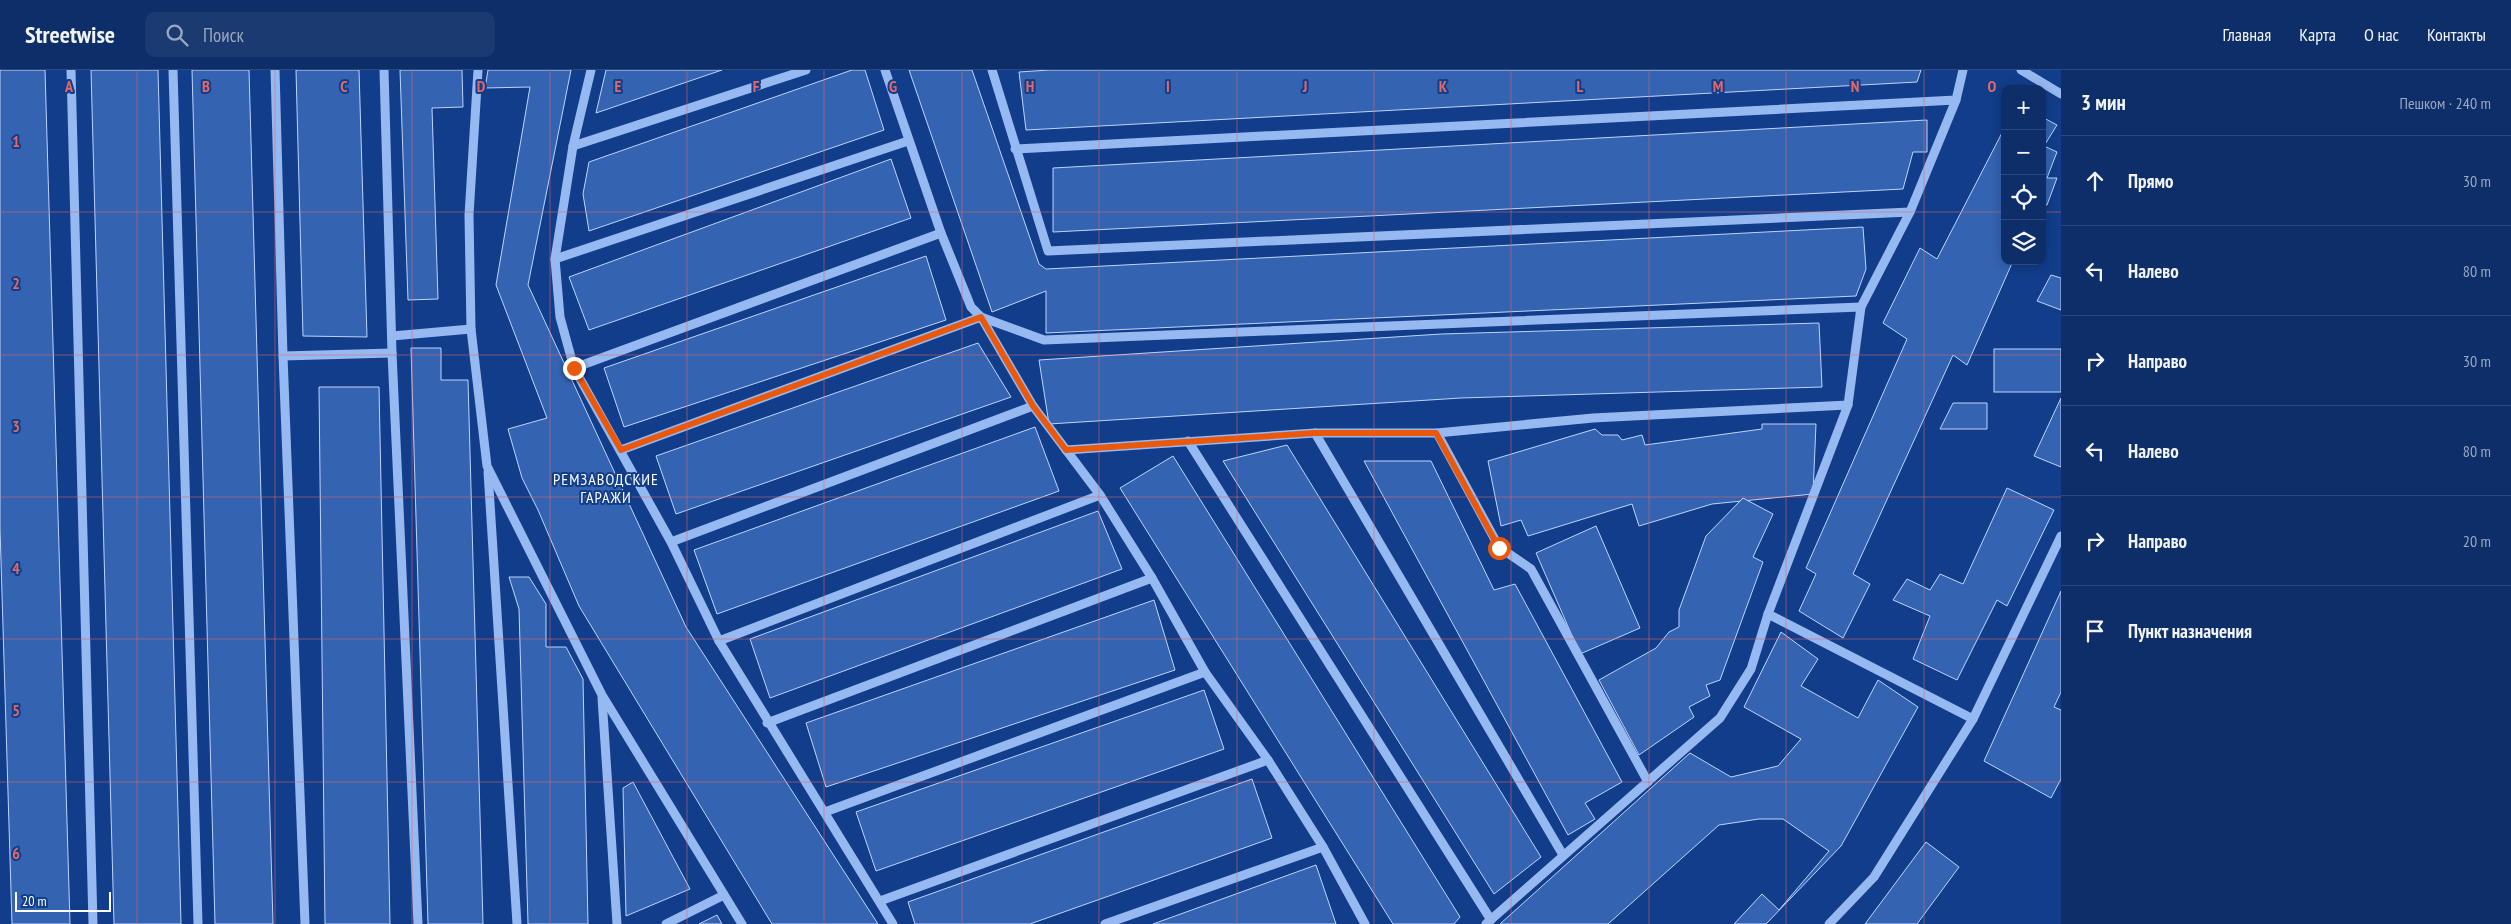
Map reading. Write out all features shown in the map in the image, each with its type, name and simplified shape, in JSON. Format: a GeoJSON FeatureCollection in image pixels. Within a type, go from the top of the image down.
{"type":"FeatureCollection","features":[{"type":"Feature","properties":{"kind":"lane"},"geometry":{"type":"LineString","coordinates":[[71,70],[93,924]]}},
{"type":"Feature","properties":{"kind":"lane"},"geometry":{"type":"LineString","coordinates":[[173,70],[198,924]]}},
{"type":"Feature","properties":{"kind":"lane"},"geometry":{"type":"LineString","coordinates":[[275,70],[283,356],[305,924]]}},
{"type":"Feature","properties":{"kind":"lane"},"geometry":{"type":"LineString","coordinates":[[384,70],[392,353],[418,924]]}},
{"type":"Feature","properties":{"kind":"lane"},"geometry":{"type":"LineString","coordinates":[[478,70],[469,215],[471,328],[487,466],[517,924]]}},
{"type":"Feature","properties":{"kind":"lane"},"geometry":{"type":"LineString","coordinates":[[591,70],[573,146],[555,259],[560,317],[574,368],[671,542],[719,642],[767,723],[826,812],[893,924]]}},
{"type":"Feature","properties":{"kind":"lane"},"geometry":{"type":"LineString","coordinates":[[573,146],[806,70]]}},
{"type":"Feature","properties":{"kind":"lane"},"geometry":{"type":"LineString","coordinates":[[885,70],[908,141],[970,307],[981,317],[1033,406],[1100,495],[1152,578],[1205,672],[1268,760],[1323,846],[1366,924]]}},
{"type":"Feature","properties":{"kind":"lane"},"geometry":{"type":"LineString","coordinates":[[992,70],[1015,149],[1048,250],[1910,212]]}},
{"type":"Feature","properties":{"kind":"lane"},"geometry":{"type":"LineString","coordinates":[[1188,441],[1488,922],[1563,854],[1720,718],[1751,669],[1768,614],[1848,405],[1861,307],[1910,212],[1956,100],[1963,70]]}},
{"type":"Feature","properties":{"kind":"lane"},"geometry":{"type":"LineString","coordinates":[[2021,70],[2061,94]]}},
{"type":"Feature","properties":{"kind":"lane"},"geometry":{"type":"LineString","coordinates":[[1015,149],[1956,100]]}},
{"type":"Feature","properties":{"kind":"lane"},"geometry":{"type":"LineString","coordinates":[[555,259],[908,141]]}},
{"type":"Feature","properties":{"kind":"lane"},"geometry":{"type":"LineString","coordinates":[[574,368],[941,233]]}},
{"type":"Feature","properties":{"kind":"lane"},"geometry":{"type":"LineString","coordinates":[[621,450],[981,317],[1044,340],[1861,307]]}},
{"type":"Feature","properties":{"kind":"lane"},"geometry":{"type":"LineString","coordinates":[[392,336],[471,328]]}},
{"type":"Feature","properties":{"kind":"lane"},"geometry":{"type":"LineString","coordinates":[[283,356],[392,353]]}},
{"type":"Feature","properties":{"kind":"lane"},"geometry":{"type":"LineString","coordinates":[[1066,450],[1315,433],[1436,433],[1593,418],[1848,405]]}},
{"type":"Feature","properties":{"kind":"lane"},"geometry":{"type":"LineString","coordinates":[[671,542],[1033,406]]}},
{"type":"Feature","properties":{"kind":"lane"},"geometry":{"type":"LineString","coordinates":[[1315,433],[1563,854]]}},
{"type":"Feature","properties":{"kind":"lane"},"geometry":{"type":"LineString","coordinates":[[1436,433],[1499,548],[1531,569],[1648,782]]}},
{"type":"Feature","properties":{"kind":"lane"},"geometry":{"type":"LineString","coordinates":[[487,466],[602,695],[742,924]]}},
{"type":"Feature","properties":{"kind":"lane"},"geometry":{"type":"LineString","coordinates":[[719,642],[1100,495]]}},
{"type":"Feature","properties":{"kind":"lane"},"geometry":{"type":"LineString","coordinates":[[1829,924],[1874,877],[1973,719],[2061,536]]}},
{"type":"Feature","properties":{"kind":"lane"},"geometry":{"type":"LineString","coordinates":[[767,723],[1152,578]]}},
{"type":"Feature","properties":{"kind":"lane"},"geometry":{"type":"LineString","coordinates":[[1768,614],[1973,719]]}},
{"type":"Feature","properties":{"kind":"lane"},"geometry":{"type":"LineString","coordinates":[[826,812],[1205,672]]}},
{"type":"Feature","properties":{"kind":"lane"},"geometry":{"type":"LineString","coordinates":[[602,695],[616,924]]}},
{"type":"Feature","properties":{"kind":"lane"},"geometry":{"type":"LineString","coordinates":[[880,901],[1268,760]]}},
{"type":"Feature","properties":{"kind":"lane"},"geometry":{"type":"LineString","coordinates":[[1106,924],[1323,846]]}},
{"type":"Feature","properties":{"kind":"lane"},"geometry":{"type":"LineString","coordinates":[[666,924],[724,895]]}},
{"type":"Feature","properties":{"kind":"building"},"geometry":{"type":"Polygon","coordinates":[[[0,70],[45,70],[70,924],[12,924],[0,528],[0,70]]]}},
{"type":"Feature","properties":{"kind":"building"},"geometry":{"type":"Polygon","coordinates":[[[91,70],[158,70],[181,924],[114,924],[91,70]]]}},
{"type":"Feature","properties":{"kind":"building"},"geometry":{"type":"Polygon","coordinates":[[[192,70],[249,70],[273,924],[215,924],[192,70]]]}},
{"type":"Feature","properties":{"kind":"building"},"geometry":{"type":"Polygon","coordinates":[[[296,70],[359,70],[367,337],[303,336],[296,70]]]}},
{"type":"Feature","properties":{"kind":"building"},"geometry":{"type":"Polygon","coordinates":[[[400,70],[462,70],[463,107],[432,108],[438,299],[408,300],[400,70]]]}},
{"type":"Feature","properties":{"kind":"building"},"geometry":{"type":"Polygon","coordinates":[[[488,70],[571,70],[528,285],[686,627],[878,924],[772,924],[579,606],[538,510],[522,478],[508,429],[547,418],[496,285],[530,87],[485,88],[488,70]]]}},
{"type":"Feature","properties":{"kind":"building"},"geometry":{"type":"Polygon","coordinates":[[[606,70],[722,70],[596,113],[606,70]]]}},
{"type":"Feature","properties":{"kind":"building"},"geometry":{"type":"Polygon","coordinates":[[[852,70],[865,70],[884,130],[589,231],[583,194],[589,162],[852,70]]]}},
{"type":"Feature","properties":{"kind":"building"},"geometry":{"type":"Polygon","coordinates":[[[909,70],[972,70],[1039,264],[1046,269],[1863,227],[1866,269],[1856,296],[1046,333],[1046,291],[992,312],[909,70]]]}},
{"type":"Feature","properties":{"kind":"building"},"geometry":{"type":"Polygon","coordinates":[[[1049,70],[1921,70],[1917,82],[1026,130],[1019,72],[1049,70]]]}},
{"type":"Feature","properties":{"kind":"building"},"geometry":{"type":"Polygon","coordinates":[[[2046,119],[2057,125],[2046,143],[2046,119]]]}},
{"type":"Feature","properties":{"kind":"building"},"geometry":{"type":"Polygon","coordinates":[[[1927,120],[1927,152],[1913,152],[1903,189],[1053,232],[1053,168],[1927,120]]]}},
{"type":"Feature","properties":{"kind":"building"},"geometry":{"type":"Polygon","coordinates":[[[2001,135],[2001,265],[2011,265],[1967,365],[1953,355],[1853,574],[1870,584],[1843,638],[1799,611],[1816,574],[1806,568],[1907,339],[1883,323],[1920,248],[1937,259],[2001,135]]]}},
{"type":"Feature","properties":{"kind":"building"},"geometry":{"type":"Polygon","coordinates":[[[2046,147],[2057,152],[2047,178],[2057,178],[2047,205],[2046,147]]]}},
{"type":"Feature","properties":{"kind":"building"},"geometry":{"type":"Polygon","coordinates":[[[891,159],[911,218],[589,330],[569,277],[891,159]]]}},
{"type":"Feature","properties":{"kind":"building"},"geometry":{"type":"Polygon","coordinates":[[[926,256],[946,320],[624,427],[604,368],[926,256]]]}},
{"type":"Feature","properties":{"kind":"building"},"geometry":{"type":"Polygon","coordinates":[[[2051,275],[2061,278],[2061,310],[2037,301],[2051,275]]]}},
{"type":"Feature","properties":{"kind":"building"},"geometry":{"type":"Polygon","coordinates":[[[1819,323],[1822,387],[1461,398],[1049,424],[1039,360],[1441,334],[1819,323]]]}},
{"type":"Feature","properties":{"kind":"building"},"geometry":{"type":"Polygon","coordinates":[[[978,343],[1011,397],[676,514],[656,456],[978,343]]]}},
{"type":"Feature","properties":{"kind":"building"},"geometry":{"type":"Polygon","coordinates":[[[411,348],[441,348],[441,380],[468,380],[483,924],[428,924],[411,348]]]}},
{"type":"Feature","properties":{"kind":"building"},"geometry":{"type":"Polygon","coordinates":[[[1994,349],[2061,349],[2061,392],[1994,392],[1994,349]]]}},
{"type":"Feature","properties":{"kind":"building"},"geometry":{"type":"Polygon","coordinates":[[[319,387],[379,387],[390,924],[325,924],[319,387]]]}},
{"type":"Feature","properties":{"kind":"building"},"geometry":{"type":"Polygon","coordinates":[[[2061,398],[2061,467],[2034,456],[2061,398]]]}},
{"type":"Feature","properties":{"kind":"building"},"geometry":{"type":"Polygon","coordinates":[[[1953,403],[1987,403],[1987,429],[1940,429],[1953,403]]]}},
{"type":"Feature","properties":{"kind":"building"},"geometry":{"type":"Polygon","coordinates":[[[1762,424],[1816,424],[1813,494],[1712,504],[1639,526],[1632,504],[1528,536],[1521,520],[1501,526],[1488,461],[1595,429],[1602,435],[1618,435],[1622,440],[1642,435],[1645,445],[1762,429],[1762,424]]]}},
{"type":"Feature","properties":{"kind":"building"},"geometry":{"type":"Polygon","coordinates":[[[1035,427],[1059,491],[717,614],[694,550],[1035,427]]]}},
{"type":"Feature","properties":{"kind":"building"},"geometry":{"type":"Polygon","coordinates":[[[1287,445],[1541,857],[1494,894],[1223,461],[1287,445]]]}},
{"type":"Feature","properties":{"kind":"building"},"geometry":{"type":"Polygon","coordinates":[[[1173,456],[1460,917],[1454,924],[1393,924],[1120,488],[1173,456]]]}},
{"type":"Feature","properties":{"kind":"building"},"geometry":{"type":"Polygon","coordinates":[[[1364,461],[1431,461],[1494,590],[1515,584],[1622,782],[1585,803],[1595,819],[1568,835],[1364,461]]]}},
{"type":"Feature","properties":{"kind":"building"},"geometry":{"type":"Polygon","coordinates":[[[2007,488],[2054,510],[2007,606],[1997,600],[1957,680],[1913,659],[1930,616],[1893,600],[1907,579],[1930,590],[1940,574],[1963,584],[2007,488]]]}},
{"type":"Feature","properties":{"kind":"building"},"geometry":{"type":"Polygon","coordinates":[[[1743,498],[1773,514],[1753,557],[1763,562],[1720,680],[1706,685],[1710,696],[1689,707],[1694,717],[1639,755],[1599,680],[1656,648],[1669,632],[1679,627],[1679,610],[1706,536],[1743,498]]]}},
{"type":"Feature","properties":{"kind":"building"},"geometry":{"type":"Polygon","coordinates":[[[1098,511],[1122,569],[770,698],[750,639],[1098,511]]]}},
{"type":"Feature","properties":{"kind":"building"},"geometry":{"type":"Polygon","coordinates":[[[1596,526],[1640,628],[1580,654],[1536,553],[1596,526]]]}},
{"type":"Feature","properties":{"kind":"building"},"geometry":{"type":"Polygon","coordinates":[[[509,577],[529,577],[546,604],[546,647],[566,647],[583,679],[588,924],[528,924],[519,609],[509,577]]]}},
{"type":"Feature","properties":{"kind":"building"},"geometry":{"type":"Polygon","coordinates":[[[2061,591],[2061,692],[2054,707],[2061,710],[2061,779],[2051,798],[1984,761],[2061,591]]]}},
{"type":"Feature","properties":{"kind":"building"},"geometry":{"type":"Polygon","coordinates":[[[1154,600],[1175,670],[826,787],[806,723],[1154,600]]]}},
{"type":"Feature","properties":{"kind":"building"},"geometry":{"type":"Polygon","coordinates":[[[1781,632],[1818,659],[1801,686],[1858,718],[1878,680],[1918,707],[1841,846],[1766,924],[1734,924],[1762,894],[1779,910],[1829,851],[1783,819],[1759,819],[1719,825],[1608,924],[1500,924],[1690,753],[1731,777],[1778,766],[1801,739],[1744,707],[1781,632]]]}},
{"type":"Feature","properties":{"kind":"building"},"geometry":{"type":"Polygon","coordinates":[[[1204,690],[1224,749],[876,871],[856,812],[1204,690]]]}},
{"type":"Feature","properties":{"kind":"building"},"geometry":{"type":"Polygon","coordinates":[[[1252,779],[1272,838],[1030,924],[915,924],[908,902],[1252,779]]]}},
{"type":"Feature","properties":{"kind":"building"},"geometry":{"type":"Polygon","coordinates":[[[633,782],[690,889],[626,916],[623,788],[633,782]]]}},
{"type":"Feature","properties":{"kind":"building"},"geometry":{"type":"Polygon","coordinates":[[[1926,842],[1959,867],[1917,924],[1865,924],[1926,842]]]}},
{"type":"Feature","properties":{"kind":"building"},"geometry":{"type":"Polygon","coordinates":[[[1316,865],[1336,924],[1153,924],[1316,865]]]}},
{"type":"Feature","properties":{"kind":"building"},"geometry":{"type":"Polygon","coordinates":[[[717,915],[722,924],[699,924],[717,915]]]}},
{"type":"Feature","properties":{"kind":"district","name":"РЕМЗАВОДСКИЕ ГАРАЖИ"},"geometry":{"type":"Point","coordinates":[606,488]}},
{"type":"Feature","properties":{"kind":"route"},"geometry":{"type":"LineString","coordinates":[[574,368],[621,450],[981,317],[1033,406],[1066,450],[1315,433],[1436,433],[1499,548]]}}]}
